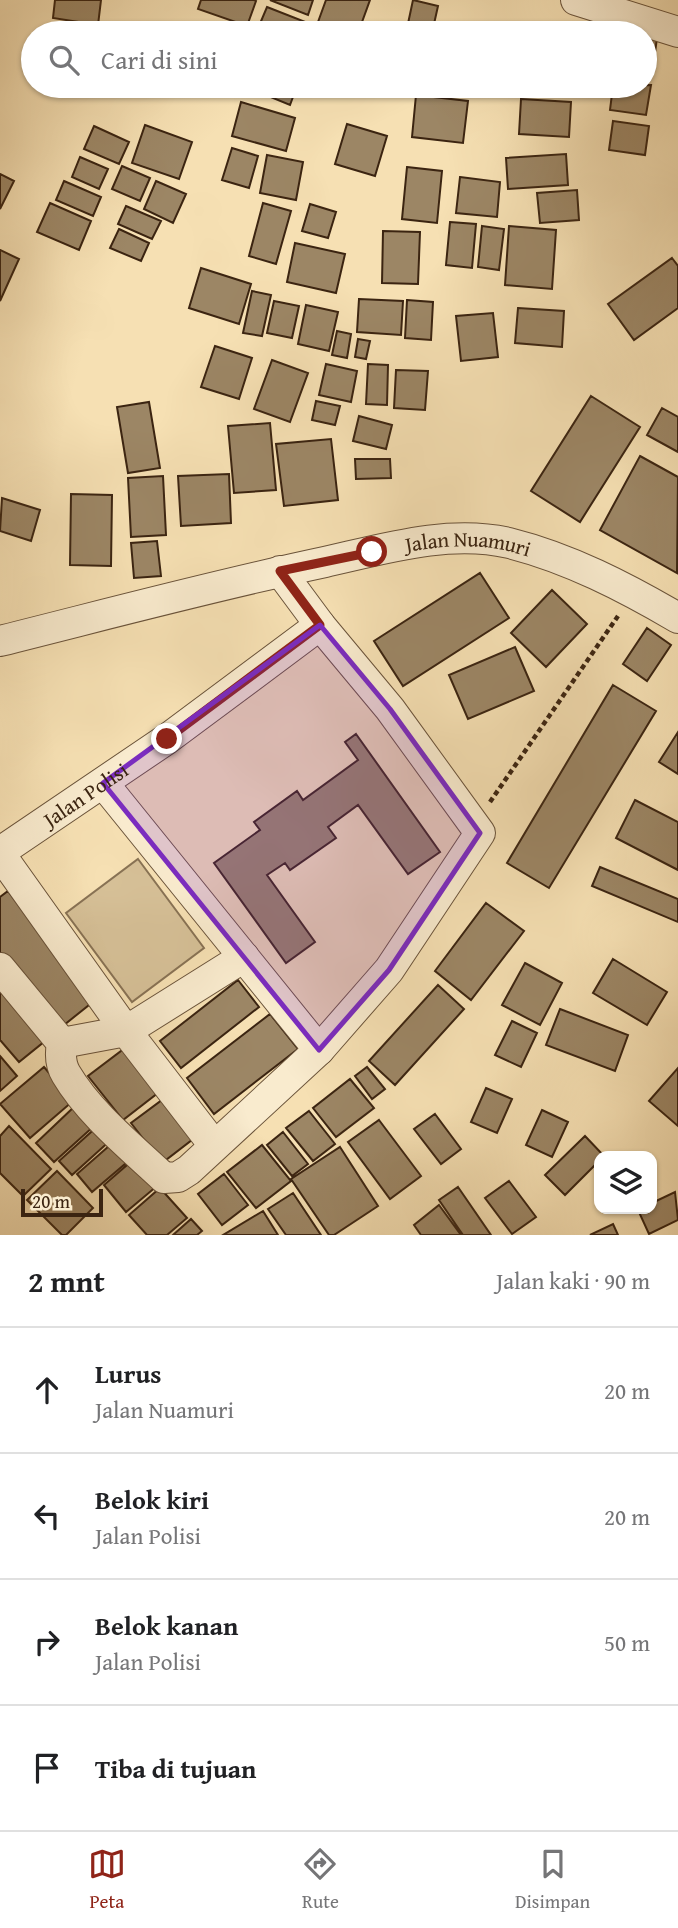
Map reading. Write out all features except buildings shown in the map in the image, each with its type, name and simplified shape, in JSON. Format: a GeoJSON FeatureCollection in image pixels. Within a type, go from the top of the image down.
{"type":"FeatureCollection","features":[{"type":"Feature","properties":{"kind":"street"},"geometry":{"type":"LineString","coordinates":[[576,0],[643,21]]}},
{"type":"Feature","properties":{"kind":"street"},"geometry":{"type":"LineString","coordinates":[[657,25],[678,32]]}},
{"type":"Feature","properties":{"kind":"street","name":"Jalan Nuamuri"},"geometry":{"type":"LineString","coordinates":[[0,641],[280,571],[455,538],[508,543],[586,570],[676,613]]}},
{"type":"Feature","properties":{"kind":"street"},"geometry":{"type":"LineString","coordinates":[[0,968],[62,1043],[60,1057],[66,1074],[94,1108],[164,1178],[178,1177],[189,1170],[214,1144],[319,1050],[389,970],[480,834],[390,709],[320,625],[280,571]]}},
{"type":"Feature","properties":{"kind":"street","name":"Jalan Polisi"},"geometry":{"type":"LineString","coordinates":[[0,853],[103,783],[320,625]]}},
{"type":"Feature","properties":{"kind":"street"},"geometry":{"type":"LineString","coordinates":[[103,783],[319,1050]]}},
{"type":"Feature","properties":{"kind":"street"},"geometry":{"type":"LineString","coordinates":[[0,853],[127,1031],[214,1144]]}},
{"type":"Feature","properties":{"kind":"street"},"geometry":{"type":"LineString","coordinates":[[62,1043],[127,1031],[244,957]]}},
{"type":"Feature","properties":{"kind":"path"},"geometry":{"type":"LineString","coordinates":[[480,834],[482,817],[488,804],[635,592]]}},
{"type":"Feature","properties":{"kind":"highlighted area"},"geometry":{"type":"Polygon","coordinates":[[[320,625],[390,709],[480,833],[389,970],[319,1050],[103,783],[320,625]]]}},
{"type":"Feature","properties":{"kind":"shaded area"},"geometry":{"type":"Polygon","coordinates":[[[138,859],[204,948],[132,1002],[66,913],[138,859]]]}},
{"type":"Feature","properties":{"kind":"route"},"geometry":{"type":"LineString","coordinates":[[167,739],[320,625],[280,571],[372,552]]}}]}
